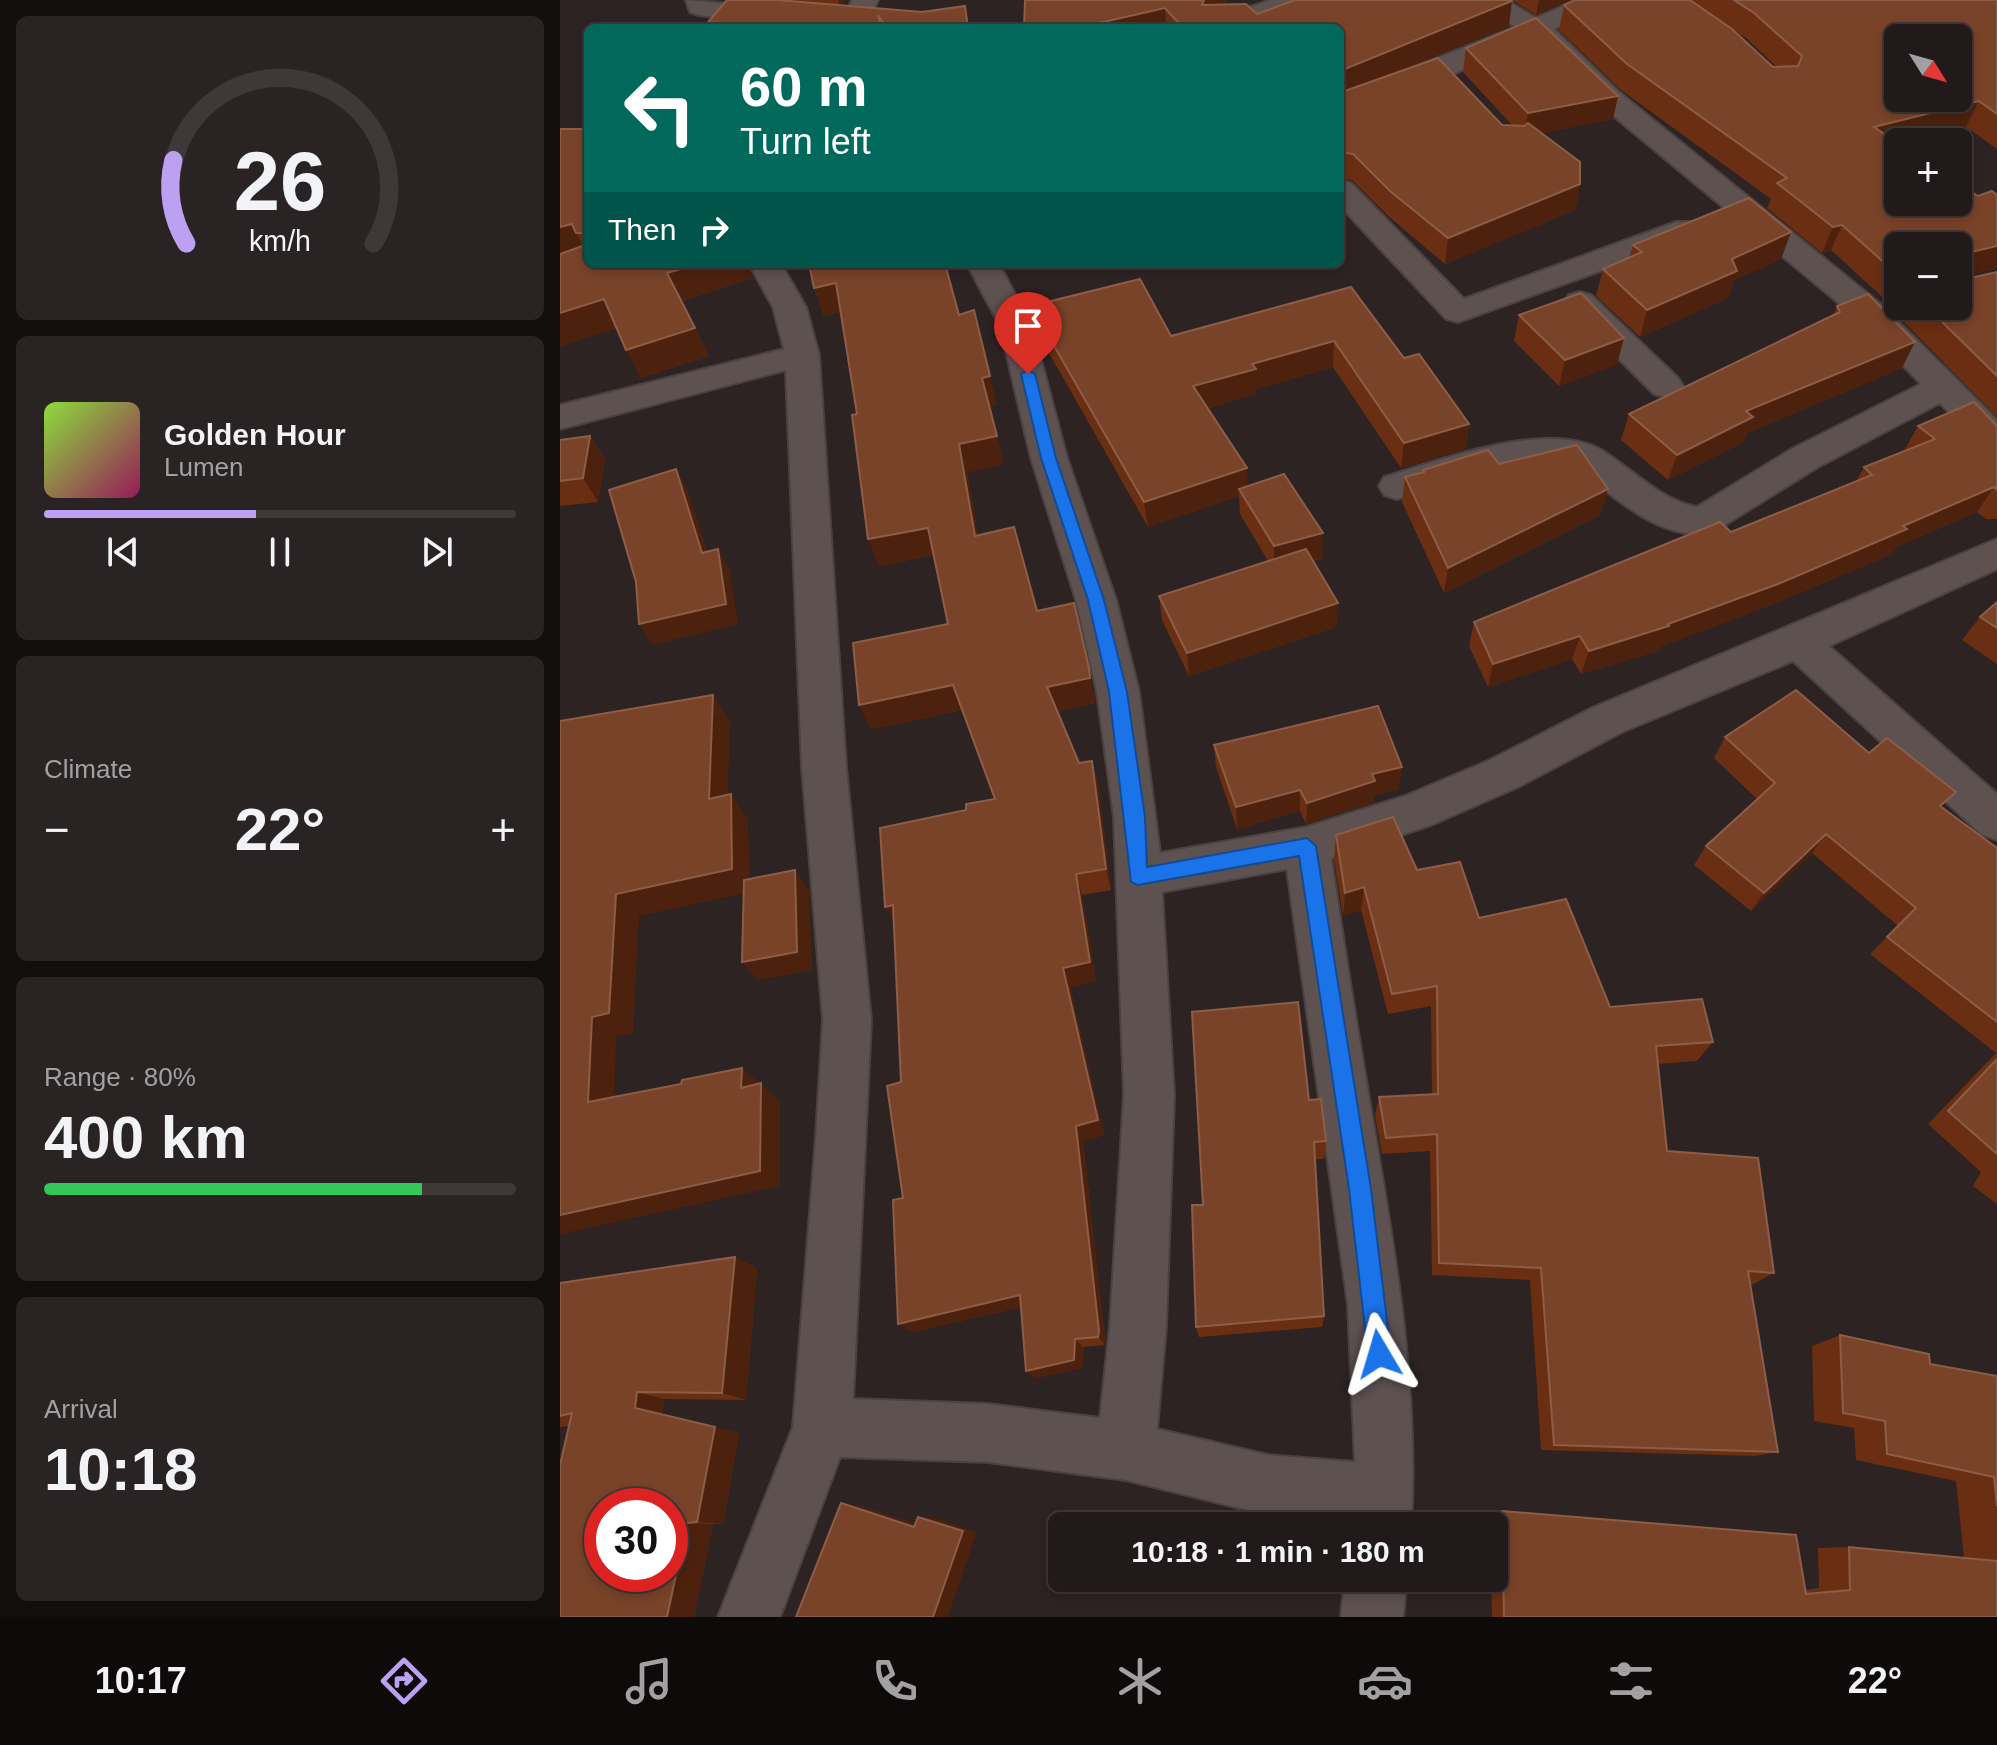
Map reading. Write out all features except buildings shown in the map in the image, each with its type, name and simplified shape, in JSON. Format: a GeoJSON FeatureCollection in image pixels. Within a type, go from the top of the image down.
{"type":"FeatureCollection","features":[{"type":"Feature","properties":{"kind":"street"},"geometry":{"type":"LineString","coordinates":[[699,0],[699,7],[843,17]]}},
{"type":"Feature","properties":{"kind":"street"},"geometry":{"type":"LineString","coordinates":[[1225,24],[1254,8],[1294,0]]}},
{"type":"Feature","properties":{"kind":"street"},"geometry":{"type":"LineString","coordinates":[[1488,0],[1535,29],[1609,98],[1746,208],[1884,308]]}},
{"type":"Feature","properties":{"kind":"street"},"geometry":{"type":"LineString","coordinates":[[1344,105],[1441,69],[1598,0]]}},
{"type":"Feature","properties":{"kind":"street"},"geometry":{"type":"LineString","coordinates":[[1441,69],[1460,90]]}},
{"type":"Feature","properties":{"kind":"street"},"geometry":{"type":"LineString","coordinates":[[1344,193],[1458,312],[1746,208]]}},
{"type":"Feature","properties":{"kind":"street"},"geometry":{"type":"LineString","coordinates":[[749,1617],[822,1427],[847,1020],[821,720],[802,355],[797,322],[780,283],[768,268]]}},
{"type":"Feature","properties":{"kind":"street"},"geometry":{"type":"LineString","coordinates":[[985,268],[1016,326],[1049,458],[1096,600],[1118,692],[1136,817],[1149,1095],[1138,1326],[1126,1451]]}},
{"type":"Feature","properties":{"kind":"street"},"geometry":{"type":"LineString","coordinates":[[1555,278],[1666,386]]}},
{"type":"Feature","properties":{"kind":"street"},"geometry":{"type":"LineString","coordinates":[[1893,320],[1942,388],[1997,441]]}},
{"type":"Feature","properties":{"kind":"street"},"geometry":{"type":"LineString","coordinates":[[560,417],[802,355]]}},
{"type":"Feature","properties":{"kind":"street"},"geometry":{"type":"LineString","coordinates":[[1397,486],[1522,452],[1560,449],[1587,458],[1670,516],[1702,521],[1805,458],[1942,388]]}},
{"type":"Feature","properties":{"kind":"street"},"geometry":{"type":"LineString","coordinates":[[1138,877],[1307,846],[1415,812],[1503,774],[1607,720],[1798,642],[1997,553]]}},
{"type":"Feature","properties":{"kind":"street"},"geometry":{"type":"LineString","coordinates":[[1798,642],[1997,821]]}},
{"type":"Feature","properties":{"kind":"street"},"geometry":{"type":"LineString","coordinates":[[822,1427],[988,1433],[1126,1451],[1383,1510],[1383,1381],[1364,1219],[1307,846]]}},
{"type":"Feature","properties":{"kind":"street"},"geometry":{"type":"LineString","coordinates":[[1372,1617],[1375,1592]]}},
{"type":"Feature","properties":{"kind":"route"},"geometry":{"type":"LineString","coordinates":[[1028,374],[1049,458],[1096,600],[1118,692],[1136,817],[1138,877],[1307,846],[1360,1189],[1379,1354]]}}]}
